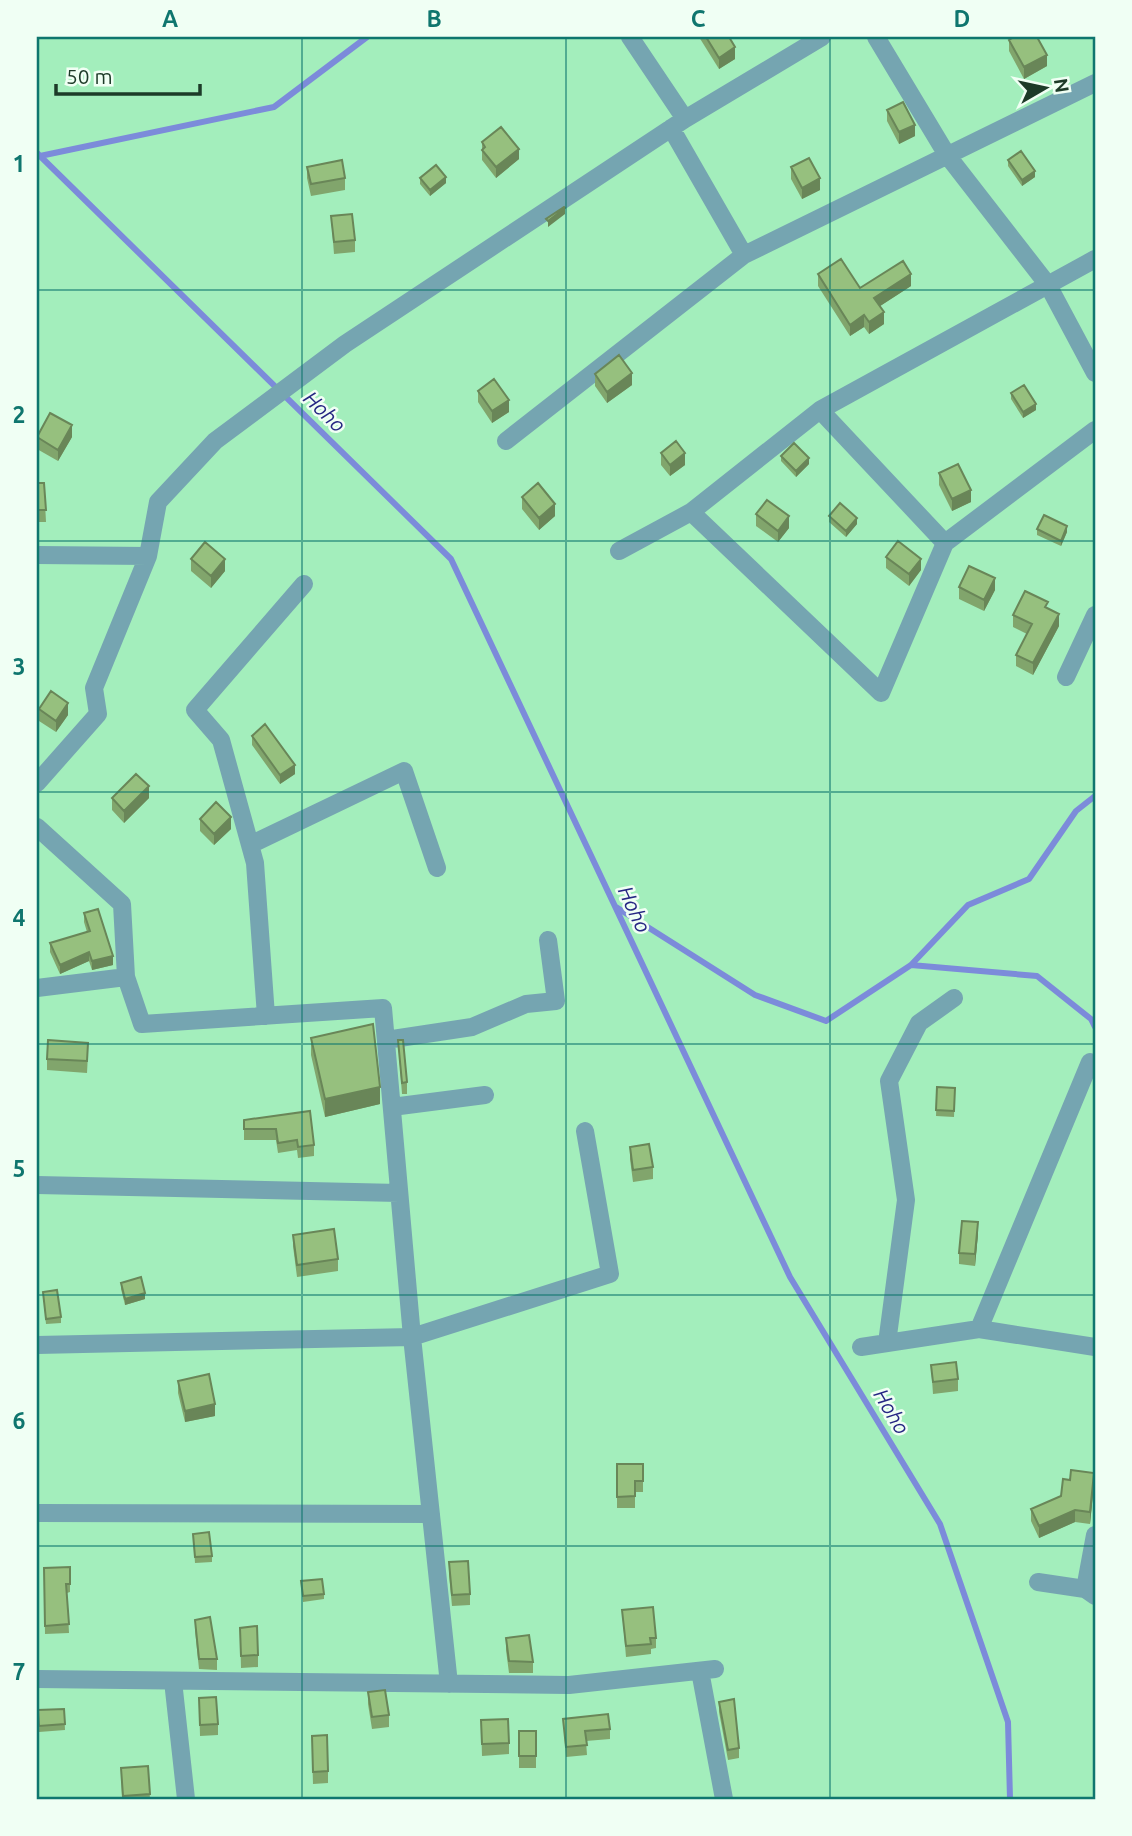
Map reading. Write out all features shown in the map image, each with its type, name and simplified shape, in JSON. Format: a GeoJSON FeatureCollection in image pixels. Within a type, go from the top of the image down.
{"type":"FeatureCollection","features":[{"type":"Feature","properties":{"kind":"street"},"geometry":{"type":"LineString","coordinates":[[630,37],[678,124],[744,255]]}},
{"type":"Feature","properties":{"kind":"street"},"geometry":{"type":"LineString","coordinates":[[37,783],[98,714],[94,688],[148,555],[158,502],[215,441],[345,344],[678,124],[821,37]]}},
{"type":"Feature","properties":{"kind":"street"},"geometry":{"type":"LineString","coordinates":[[876,37],[947,155],[1048,285],[1095,373]]}},
{"type":"Feature","properties":{"kind":"street"},"geometry":{"type":"LineString","coordinates":[[506,441],[744,255],[1095,83]]}},
{"type":"Feature","properties":{"kind":"street"},"geometry":{"type":"LineString","coordinates":[[619,551],[691,512],[820,410],[1095,259]]}},
{"type":"Feature","properties":{"kind":"street"},"geometry":{"type":"LineString","coordinates":[[820,410],[945,543]]}},
{"type":"Feature","properties":{"kind":"street"},"geometry":{"type":"LineString","coordinates":[[691,512],[881,693],[945,543],[1095,430]]}},
{"type":"Feature","properties":{"kind":"street"},"geometry":{"type":"LineString","coordinates":[[37,555],[148,555]]}},
{"type":"Feature","properties":{"kind":"street"},"geometry":{"type":"LineString","coordinates":[[267,1016],[255,863],[222,740],[195,710],[304,584]]}},
{"type":"Feature","properties":{"kind":"street"},"geometry":{"type":"LineString","coordinates":[[1066,677],[1095,615]]}},
{"type":"Feature","properties":{"kind":"street"},"geometry":{"type":"LineString","coordinates":[[250,845],[404,771],[437,868]]}},
{"type":"Feature","properties":{"kind":"street"},"geometry":{"type":"LineString","coordinates":[[37,827],[122,904],[126,977],[142,1024],[383,1008],[412,1337],[449,1684]]}},
{"type":"Feature","properties":{"kind":"street"},"geometry":{"type":"LineString","coordinates":[[386,1040],[472,1027],[526,1004],[556,1001],[548,940]]}},
{"type":"Feature","properties":{"kind":"street"},"geometry":{"type":"LineString","coordinates":[[37,988],[126,977]]}},
{"type":"Feature","properties":{"kind":"street"},"geometry":{"type":"LineString","coordinates":[[887,1343],[906,1200],[890,1081],[919,1023],[954,998]]}},
{"type":"Feature","properties":{"kind":"street"},"geometry":{"type":"LineString","coordinates":[[979,1329],[1090,1062]]}},
{"type":"Feature","properties":{"kind":"street"},"geometry":{"type":"LineString","coordinates":[[392,1107],[485,1095]]}},
{"type":"Feature","properties":{"kind":"street"},"geometry":{"type":"LineString","coordinates":[[37,1345],[412,1337],[610,1274],[585,1130]]}},
{"type":"Feature","properties":{"kind":"street"},"geometry":{"type":"LineString","coordinates":[[37,1185],[399,1193]]}},
{"type":"Feature","properties":{"kind":"street"},"geometry":{"type":"LineString","coordinates":[[860,1347],[979,1329],[1095,1347]]}},
{"type":"Feature","properties":{"kind":"street"},"geometry":{"type":"LineString","coordinates":[[37,1513],[431,1514]]}},
{"type":"Feature","properties":{"kind":"street"},"geometry":{"type":"LineString","coordinates":[[1038,1582],[1090,1592],[1095,1535]]}},
{"type":"Feature","properties":{"kind":"street"},"geometry":{"type":"LineString","coordinates":[[37,1679],[569,1685],[708,1670],[724,1799]]}},
{"type":"Feature","properties":{"kind":"street"},"geometry":{"type":"LineString","coordinates":[[173,1681],[186,1799]]}},
{"type":"Feature","properties":{"kind":"building"},"geometry":{"type":"Polygon","coordinates":[[[706,37],[729,37],[735,47],[719,58],[706,37]]]}},
{"type":"Feature","properties":{"kind":"building"},"geometry":{"type":"Polygon","coordinates":[[[1014,37],[1037,37],[1047,55],[1024,67],[1009,40],[1014,37]]]}},
{"type":"Feature","properties":{"kind":"building"},"geometry":{"type":"Polygon","coordinates":[[[903,102],[915,125],[899,132],[887,110],[903,102]]]}},
{"type":"Feature","properties":{"kind":"building"},"geometry":{"type":"Polygon","coordinates":[[[501,127],[519,149],[496,167],[482,150],[485,147],[482,142],[501,127]]]}},
{"type":"Feature","properties":{"kind":"building"},"geometry":{"type":"Polygon","coordinates":[[[1021,151],[1035,171],[1022,180],[1008,160],[1021,151]]]}},
{"type":"Feature","properties":{"kind":"building"},"geometry":{"type":"Polygon","coordinates":[[[809,158],[820,178],[802,188],[791,167],[809,158]]]}},
{"type":"Feature","properties":{"kind":"building"},"geometry":{"type":"Polygon","coordinates":[[[342,160],[345,178],[311,184],[307,167],[342,160]]]}},
{"type":"Feature","properties":{"kind":"building"},"geometry":{"type":"Polygon","coordinates":[[[436,165],[446,177],[430,190],[420,178],[436,165]]]}},
{"type":"Feature","properties":{"kind":"building"},"geometry":{"type":"Polygon","coordinates":[[[564,207],[548,221],[546,219],[564,207]]]}},
{"type":"Feature","properties":{"kind":"building"},"geometry":{"type":"Polygon","coordinates":[[[352,214],[355,240],[334,242],[331,216],[352,214]]]}},
{"type":"Feature","properties":{"kind":"building"},"geometry":{"type":"Polygon","coordinates":[[[841,259],[860,288],[903,261],[911,274],[874,298],[884,312],[869,322],[864,315],[850,325],[818,274],[841,259]]]}},
{"type":"Feature","properties":{"kind":"building"},"geometry":{"type":"Polygon","coordinates":[[[619,355],[632,373],[607,392],[595,374],[619,355]]]}},
{"type":"Feature","properties":{"kind":"building"},"geometry":{"type":"Polygon","coordinates":[[[494,379],[509,400],[492,411],[478,391],[494,379]]]}},
{"type":"Feature","properties":{"kind":"building"},"geometry":{"type":"Polygon","coordinates":[[[1024,385],[1036,404],[1023,412],[1011,393],[1024,385]]]}},
{"type":"Feature","properties":{"kind":"building"},"geometry":{"type":"Polygon","coordinates":[[[50,413],[72,425],[58,450],[37,437],[50,413]]]}},
{"type":"Feature","properties":{"kind":"building"},"geometry":{"type":"Polygon","coordinates":[[[676,441],[685,453],[670,465],[661,453],[676,441]]]}},
{"type":"Feature","properties":{"kind":"building"},"geometry":{"type":"Polygon","coordinates":[[[794,443],[809,458],[796,471],[781,456],[794,443]]]}},
{"type":"Feature","properties":{"kind":"building"},"geometry":{"type":"Polygon","coordinates":[[[958,464],[971,490],[952,499],[939,473],[958,464]]]}},
{"type":"Feature","properties":{"kind":"building"},"geometry":{"type":"Polygon","coordinates":[[[37,483],[44,483],[46,510],[37,510],[37,483]]]}},
{"type":"Feature","properties":{"kind":"building"},"geometry":{"type":"Polygon","coordinates":[[[538,483],[555,504],[539,518],[522,497],[538,483]]]}},
{"type":"Feature","properties":{"kind":"building"},"geometry":{"type":"Polygon","coordinates":[[[767,500],[789,516],[778,531],[756,514],[767,500]]]}},
{"type":"Feature","properties":{"kind":"building"},"geometry":{"type":"Polygon","coordinates":[[[840,503],[857,518],[846,531],[829,516],[840,503]]]}},
{"type":"Feature","properties":{"kind":"building"},"geometry":{"type":"Polygon","coordinates":[[[1044,515],[1067,526],[1061,541],[1037,529],[1044,515]]]}},
{"type":"Feature","properties":{"kind":"building"},"geometry":{"type":"Polygon","coordinates":[[[898,541],[921,559],[909,574],[886,557],[898,541]]]}},
{"type":"Feature","properties":{"kind":"building"},"geometry":{"type":"Polygon","coordinates":[[[205,542],[225,559],[211,576],[191,559],[205,542]]]}},
{"type":"Feature","properties":{"kind":"building"},"geometry":{"type":"Polygon","coordinates":[[[969,566],[995,578],[984,600],[959,587],[969,566]]]}},
{"type":"Feature","properties":{"kind":"building"},"geometry":{"type":"Polygon","coordinates":[[[1025,591],[1048,602],[1045,607],[1059,614],[1033,663],[1016,655],[1032,624],[1013,615],[1025,591]]]}},
{"type":"Feature","properties":{"kind":"building"},"geometry":{"type":"Polygon","coordinates":[[[51,691],[68,703],[56,721],[39,709],[51,691]]]}},
{"type":"Feature","properties":{"kind":"building"},"geometry":{"type":"Polygon","coordinates":[[[265,724],[295,765],[280,775],[252,736],[265,724]]]}},
{"type":"Feature","properties":{"kind":"building"},"geometry":{"type":"Polygon","coordinates":[[[136,774],[149,786],[124,811],[112,798],[136,774]]]}},
{"type":"Feature","properties":{"kind":"building"},"geometry":{"type":"Polygon","coordinates":[[[216,802],[231,817],[214,834],[200,819],[216,802]]]}},
{"type":"Feature","properties":{"kind":"building"},"geometry":{"type":"Polygon","coordinates":[[[98,909],[113,956],[92,961],[89,952],[60,965],[50,943],[90,931],[84,913],[98,909]]]}},
{"type":"Feature","properties":{"kind":"building"},"geometry":{"type":"Polygon","coordinates":[[[373,1024],[380,1087],[325,1099],[311,1038],[373,1024]]]}},
{"type":"Feature","properties":{"kind":"building"},"geometry":{"type":"Polygon","coordinates":[[[48,1040],[88,1043],[87,1061],[47,1059],[48,1040]]]}},
{"type":"Feature","properties":{"kind":"building"},"geometry":{"type":"Polygon","coordinates":[[[398,1040],[403,1040],[407,1082],[402,1083],[398,1040]]]}},
{"type":"Feature","properties":{"kind":"building"},"geometry":{"type":"Polygon","coordinates":[[[937,1087],[955,1088],[954,1111],[936,1110],[937,1087]]]}},
{"type":"Feature","properties":{"kind":"building"},"geometry":{"type":"Polygon","coordinates":[[[310,1111],[314,1145],[298,1147],[297,1140],[278,1143],[276,1129],[244,1129],[244,1120],[310,1111]]]}},
{"type":"Feature","properties":{"kind":"building"},"geometry":{"type":"Polygon","coordinates":[[[649,1144],[653,1167],[633,1170],[630,1147],[649,1144]]]}},
{"type":"Feature","properties":{"kind":"building"},"geometry":{"type":"Polygon","coordinates":[[[962,1221],[978,1222],[975,1254],[959,1253],[962,1221]]]}},
{"type":"Feature","properties":{"kind":"building"},"geometry":{"type":"Polygon","coordinates":[[[334,1229],[338,1259],[297,1265],[293,1235],[334,1229]]]}},
{"type":"Feature","properties":{"kind":"building"},"geometry":{"type":"Polygon","coordinates":[[[141,1277],[145,1293],[125,1299],[121,1283],[141,1277]]]}},
{"type":"Feature","properties":{"kind":"building"},"geometry":{"type":"Polygon","coordinates":[[[57,1290],[61,1317],[46,1319],[43,1292],[57,1290]]]}},
{"type":"Feature","properties":{"kind":"building"},"geometry":{"type":"Polygon","coordinates":[[[956,1362],[958,1379],[933,1382],[931,1365],[956,1362]]]}},
{"type":"Feature","properties":{"kind":"building"},"geometry":{"type":"Polygon","coordinates":[[[209,1374],[215,1404],[185,1411],[178,1381],[209,1374]]]}},
{"type":"Feature","properties":{"kind":"building"},"geometry":{"type":"Polygon","coordinates":[[[617,1464],[643,1464],[643,1481],[635,1481],[635,1496],[617,1497],[617,1464]]]}},
{"type":"Feature","properties":{"kind":"building"},"geometry":{"type":"Polygon","coordinates":[[[1071,1470],[1094,1473],[1090,1512],[1075,1510],[1039,1526],[1031,1509],[1061,1496],[1063,1479],[1070,1480],[1071,1470]]]}},
{"type":"Feature","properties":{"kind":"building"},"geometry":{"type":"Polygon","coordinates":[[[209,1532],[212,1556],[195,1557],[193,1534],[209,1532]]]}},
{"type":"Feature","properties":{"kind":"building"},"geometry":{"type":"Polygon","coordinates":[[[468,1561],[470,1594],[452,1595],[449,1562],[468,1561]]]}},
{"type":"Feature","properties":{"kind":"building"},"geometry":{"type":"Polygon","coordinates":[[[70,1567],[70,1584],[66,1584],[69,1624],[45,1626],[44,1568],[70,1567]]]}},
{"type":"Feature","properties":{"kind":"building"},"geometry":{"type":"Polygon","coordinates":[[[322,1579],[324,1594],[303,1596],[301,1581],[322,1579]]]}},
{"type":"Feature","properties":{"kind":"building"},"geometry":{"type":"Polygon","coordinates":[[[653,1607],[656,1638],[650,1638],[651,1644],[626,1646],[622,1610],[653,1607]]]}},
{"type":"Feature","properties":{"kind":"building"},"geometry":{"type":"Polygon","coordinates":[[[210,1617],[217,1659],[199,1659],[195,1620],[210,1617]]]}},
{"type":"Feature","properties":{"kind":"building"},"geometry":{"type":"Polygon","coordinates":[[[257,1626],[258,1655],[241,1656],[240,1628],[257,1626]]]}},
{"type":"Feature","properties":{"kind":"building"},"geometry":{"type":"Polygon","coordinates":[[[529,1635],[533,1662],[509,1661],[506,1638],[529,1635]]]}},
{"type":"Feature","properties":{"kind":"building"},"geometry":{"type":"Polygon","coordinates":[[[385,1690],[389,1715],[372,1717],[368,1692],[385,1690]]]}},
{"type":"Feature","properties":{"kind":"building"},"geometry":{"type":"Polygon","coordinates":[[[216,1697],[218,1724],[200,1725],[199,1698],[216,1697]]]}},
{"type":"Feature","properties":{"kind":"building"},"geometry":{"type":"Polygon","coordinates":[[[734,1699],[739,1748],[728,1750],[719,1702],[734,1699]]]}},
{"type":"Feature","properties":{"kind":"building"},"geometry":{"type":"Polygon","coordinates":[[[64,1709],[65,1724],[39,1726],[38,1710],[64,1709]]]}},
{"type":"Feature","properties":{"kind":"building"},"geometry":{"type":"Polygon","coordinates":[[[608,1714],[610,1729],[585,1731],[587,1745],[566,1747],[563,1719],[608,1714]]]}},
{"type":"Feature","properties":{"kind":"building"},"geometry":{"type":"Polygon","coordinates":[[[508,1719],[509,1743],[482,1744],[481,1720],[508,1719]]]}},
{"type":"Feature","properties":{"kind":"building"},"geometry":{"type":"Polygon","coordinates":[[[519,1731],[536,1731],[536,1756],[519,1756],[519,1731]]]}},
{"type":"Feature","properties":{"kind":"building"},"geometry":{"type":"Polygon","coordinates":[[[327,1735],[328,1771],[313,1772],[312,1736],[327,1735]]]}},
{"type":"Feature","properties":{"kind":"building"},"geometry":{"type":"Polygon","coordinates":[[[148,1766],[150,1794],[123,1796],[121,1768],[148,1766]]]}},
{"type":"Feature","properties":{"kind":"waterway"},"geometry":{"type":"LineString","coordinates":[[40,156],[274,107],[367,37]]}},
{"type":"Feature","properties":{"kind":"waterway","name":"Hoho"},"geometry":{"type":"LineString","coordinates":[[37,153],[451,559],[790,1277],[940,1524],[1008,1722],[1010,1799]]}},
{"type":"Feature","properties":{"kind":"waterway"},"geometry":{"type":"LineString","coordinates":[[616,907],[755,995],[826,1021],[911,965],[968,905],[1029,879],[1076,811],[1095,796]]}},
{"type":"Feature","properties":{"kind":"waterway"},"geometry":{"type":"LineString","coordinates":[[911,965],[1037,976],[1091,1019],[1095,1027]]}}]}
